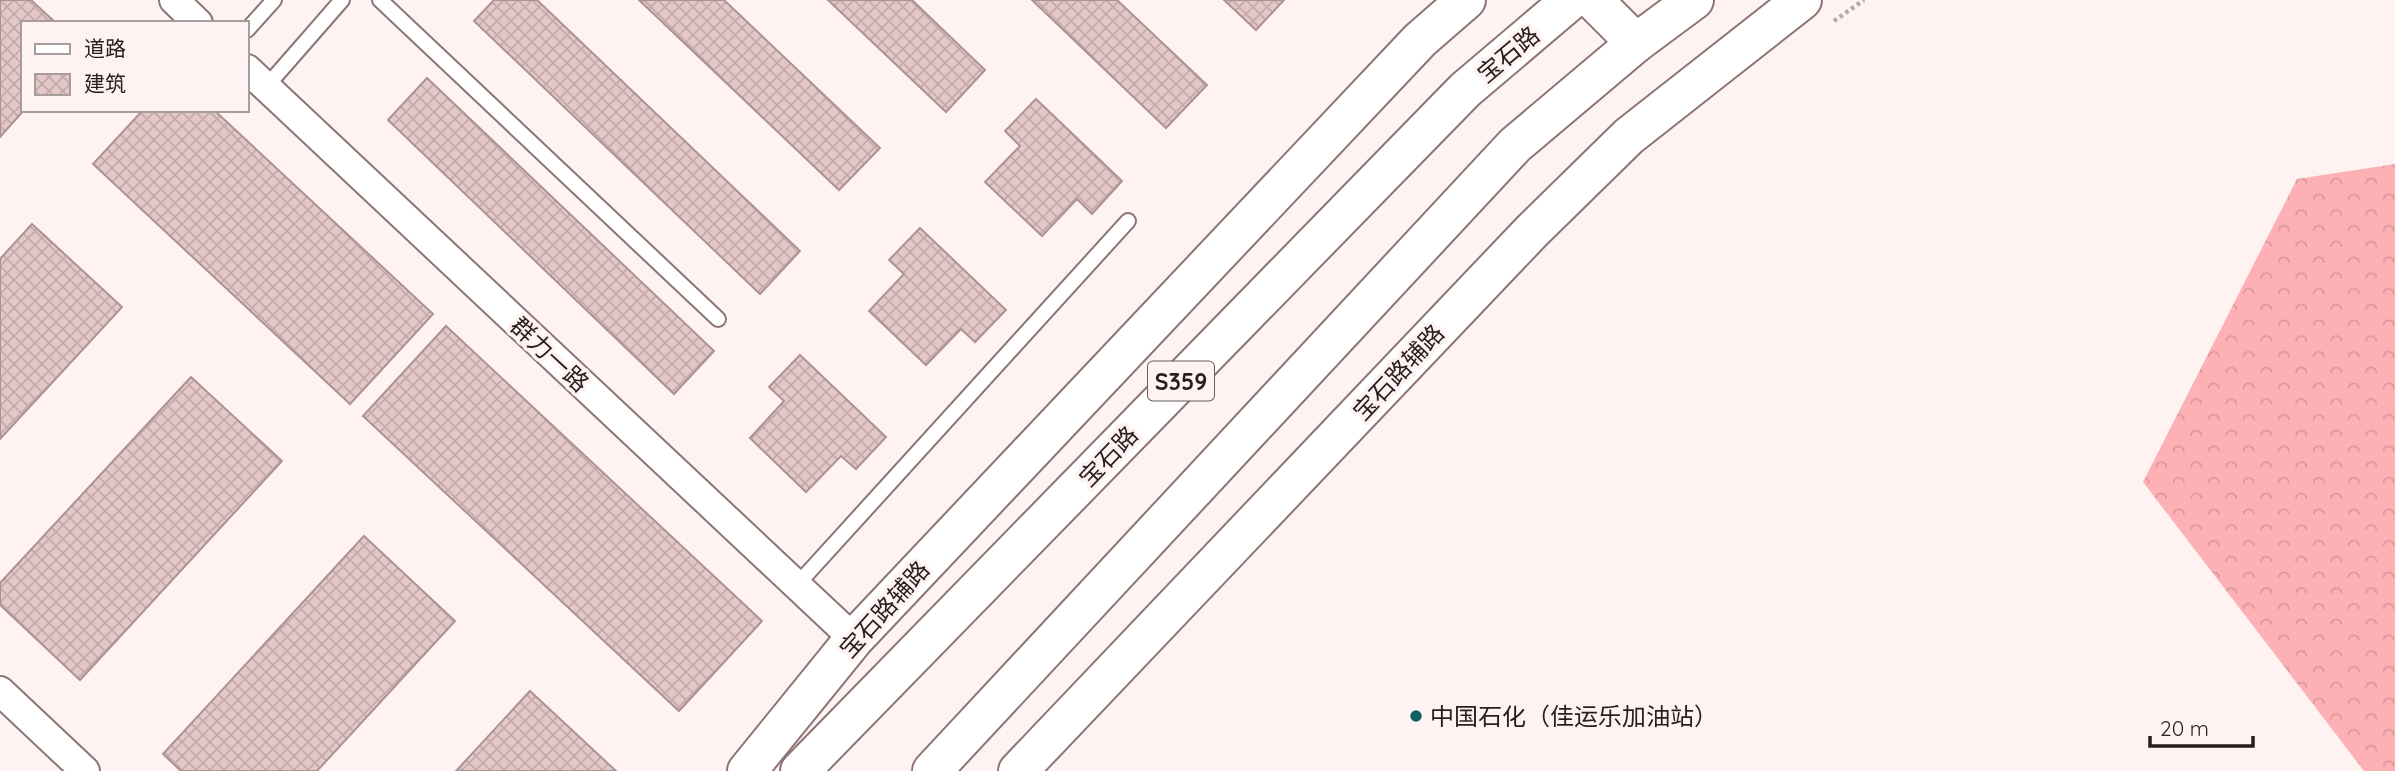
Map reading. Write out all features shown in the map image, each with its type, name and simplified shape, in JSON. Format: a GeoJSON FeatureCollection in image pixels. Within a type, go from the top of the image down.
{"type":"FeatureCollection","features":[{"type":"Feature","properties":{"kind":"main road","name":"宝石路辅路"},"geometry":{"type":"LineString","coordinates":[[747,771],[854,639],[1420,40],[1466,0]]}},
{"type":"Feature","properties":{"kind":"main road","name":"宝石路"},"geometry":{"type":"LineString","coordinates":[[800,771],[1465,90],[1572,0]]}},
{"type":"Feature","properties":{"kind":"main road"},"geometry":{"type":"LineString","coordinates":[[1593,0],[1636,43]]}},
{"type":"Feature","properties":{"kind":"main road"},"geometry":{"type":"LineString","coordinates":[[932,771],[1515,145],[1636,43],[1695,0]]}},
{"type":"Feature","properties":{"kind":"main road","name":"宝石路辅路"},"geometry":{"type":"LineString","coordinates":[[1018,771],[1532,231],[1629,136],[1802,0]]}},
{"type":"Feature","properties":{"kind":"street"},"geometry":{"type":"LineString","coordinates":[[174,0],[196,21]]}},
{"type":"Feature","properties":{"kind":"street","name":"群力一路"},"geometry":{"type":"LineString","coordinates":[[256,78],[854,639]]}},
{"type":"Feature","properties":{"kind":"street"},"geometry":{"type":"LineString","coordinates":[[0,691],[85,771]]}},
{"type":"Feature","properties":{"kind":"lane"},"geometry":{"type":"LineString","coordinates":[[248,29],[274,0]]}},
{"type":"Feature","properties":{"kind":"lane"},"geometry":{"type":"LineString","coordinates":[[256,78],[342,0]]}},
{"type":"Feature","properties":{"kind":"lane"},"geometry":{"type":"LineString","coordinates":[[383,3],[402,0]]}},
{"type":"Feature","properties":{"kind":"lane"},"geometry":{"type":"LineString","coordinates":[[383,3],[718,319]]}},
{"type":"Feature","properties":{"kind":"lane"},"geometry":{"type":"LineString","coordinates":[[796,586],[1128,221]]}},
{"type":"Feature","properties":{"kind":"green space"},"geometry":{"type":"Polygon","coordinates":[[[2395,164],[2395,771],[2364,771],[2143,482],[2297,179],[2395,164]]]}},
{"type":"Feature","properties":{"kind":"building"},"geometry":{"type":"Polygon","coordinates":[[[0,0],[31,0],[54,21],[21,21],[22,112],[0,137],[0,0]]]}},
{"type":"Feature","properties":{"kind":"building"},"geometry":{"type":"Polygon","coordinates":[[[494,0],[537,0],[800,251],[760,294],[474,21],[494,0]]]}},
{"type":"Feature","properties":{"kind":"building"},"geometry":{"type":"Polygon","coordinates":[[[639,0],[724,0],[880,148],[839,190],[639,0]]]}},
{"type":"Feature","properties":{"kind":"building"},"geometry":{"type":"Polygon","coordinates":[[[828,0],[912,0],[985,70],[946,112],[828,0]]]}},
{"type":"Feature","properties":{"kind":"building"},"geometry":{"type":"Polygon","coordinates":[[[1032,0],[1117,0],[1207,85],[1166,128],[1032,0]]]}},
{"type":"Feature","properties":{"kind":"building"},"geometry":{"type":"Polygon","coordinates":[[[1224,0],[1284,0],[1256,30],[1224,0]]]}},
{"type":"Feature","properties":{"kind":"building"},"geometry":{"type":"Polygon","coordinates":[[[427,78],[714,351],[674,394],[388,120],[427,78]]]}},
{"type":"Feature","properties":{"kind":"building"},"geometry":{"type":"Polygon","coordinates":[[[1036,99],[1122,181],[1092,214],[1077,199],[1042,236],[985,182],[1020,146],[1005,131],[1036,99]]]}},
{"type":"Feature","properties":{"kind":"building"},"geometry":{"type":"Polygon","coordinates":[[[141,112],[216,112],[433,314],[350,404],[93,164],[141,112]]]}},
{"type":"Feature","properties":{"kind":"building"},"geometry":{"type":"Polygon","coordinates":[[[32,224],[122,307],[0,439],[0,259],[32,224]]]}},
{"type":"Feature","properties":{"kind":"building"},"geometry":{"type":"Polygon","coordinates":[[[920,228],[1006,310],[975,342],[961,329],[926,365],[869,311],[904,274],[889,260],[920,228]]]}},
{"type":"Feature","properties":{"kind":"building"},"geometry":{"type":"Polygon","coordinates":[[[446,326],[762,621],[679,711],[363,416],[446,326]]]}},
{"type":"Feature","properties":{"kind":"building"},"geometry":{"type":"Polygon","coordinates":[[[800,355],[886,437],[856,469],[841,456],[806,492],[750,438],[784,401],[769,387],[800,355]]]}},
{"type":"Feature","properties":{"kind":"building"},"geometry":{"type":"Polygon","coordinates":[[[191,377],[282,461],[80,680],[0,605],[0,583],[191,377]]]}},
{"type":"Feature","properties":{"kind":"building"},"geometry":{"type":"Polygon","coordinates":[[[364,536],[455,621],[317,771],[181,771],[163,754],[364,536]]]}},
{"type":"Feature","properties":{"kind":"building"},"geometry":{"type":"Polygon","coordinates":[[[530,691],[616,771],[456,771],[530,691]]]}},
{"type":"Feature","properties":{"kind":"place","name":"中国石化（佳运乐加油站）"},"geometry":{"type":"Point","coordinates":[1416,716]}}]}
